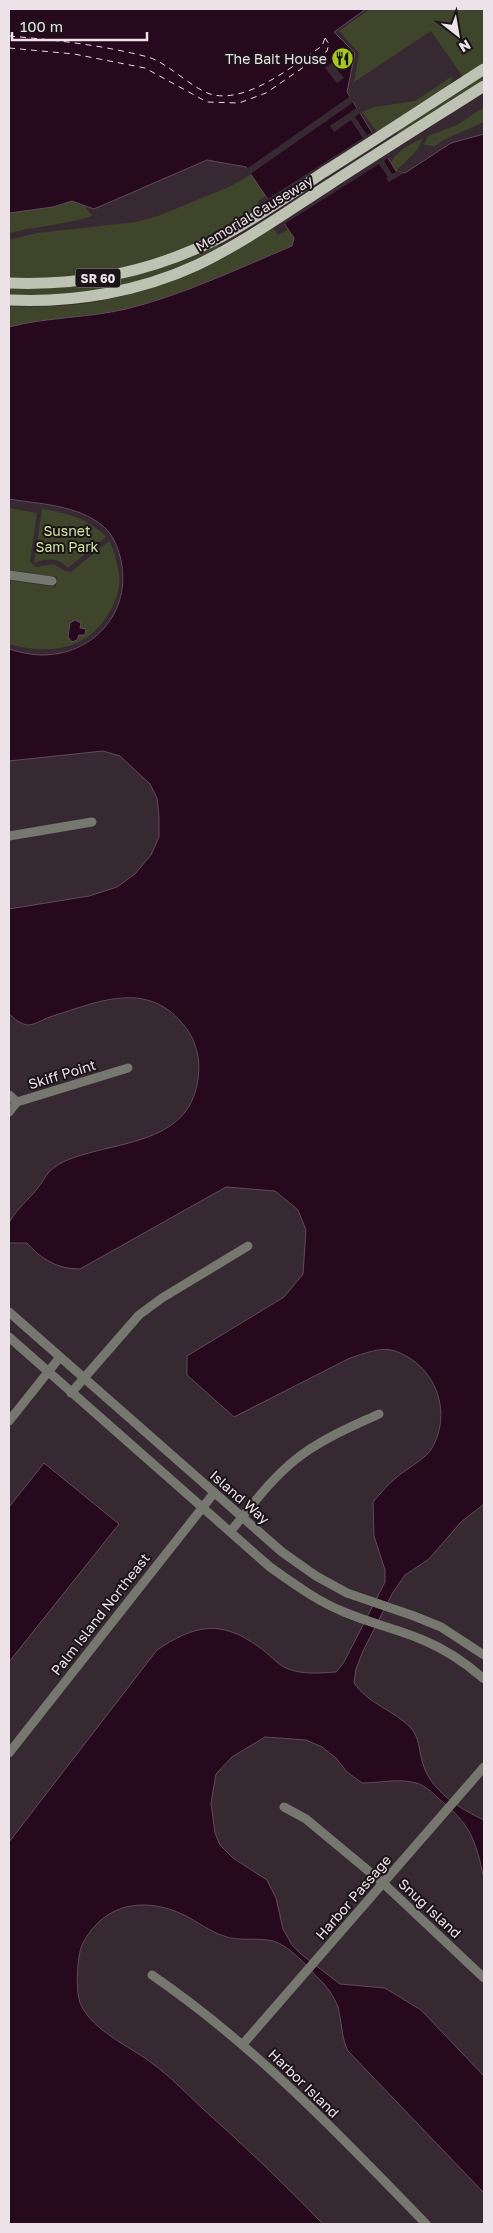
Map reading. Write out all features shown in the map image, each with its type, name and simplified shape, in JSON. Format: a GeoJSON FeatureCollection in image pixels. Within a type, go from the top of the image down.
{"type":"FeatureCollection","features":[{"type":"Feature","properties":{"kind":"main road","name":"Memorial Causeway"},"geometry":{"type":"LineString","coordinates":[[9,283],[81,281],[158,264],[222,236],[484,70]]}},
{"type":"Feature","properties":{"kind":"main road","name":"Memorial Causeway"},"geometry":{"type":"LineString","coordinates":[[9,300],[80,298],[152,282],[209,259],[274,220],[484,86]]}},
{"type":"Feature","properties":{"kind":"street"},"geometry":{"type":"LineString","coordinates":[[9,575],[52,581]]}},
{"type":"Feature","properties":{"kind":"street"},"geometry":{"type":"LineString","coordinates":[[9,836],[92,822]]}},
{"type":"Feature","properties":{"kind":"street","name":"Skiff Point"},"geometry":{"type":"LineString","coordinates":[[9,1112],[17,1102],[128,1068]]}},
{"type":"Feature","properties":{"kind":"street"},"geometry":{"type":"LineString","coordinates":[[9,1095],[17,1102]]}},
{"type":"Feature","properties":{"kind":"street"},"geometry":{"type":"LineString","coordinates":[[72,1393],[139,1315],[162,1298],[248,1246]]}},
{"type":"Feature","properties":{"kind":"street","name":"Island Way"},"geometry":{"type":"LineString","coordinates":[[9,1312],[282,1552],[316,1576],[347,1593],[441,1627],[484,1655]]}},
{"type":"Feature","properties":{"kind":"street"},"geometry":{"type":"LineString","coordinates":[[9,1337],[270,1567],[326,1604],[362,1619],[426,1641],[447,1652],[484,1679]]}},
{"type":"Feature","properties":{"kind":"street"},"geometry":{"type":"LineString","coordinates":[[9,1421],[60,1357]]}},
{"type":"Feature","properties":{"kind":"street"},"geometry":{"type":"LineString","coordinates":[[230,1532],[277,1477],[295,1460],[316,1446],[380,1414]]}},
{"type":"Feature","properties":{"kind":"street","name":"Palm Island Northeast"},"geometry":{"type":"LineString","coordinates":[[9,1753],[214,1493]]}},
{"type":"Feature","properties":{"kind":"street","name":"Harbor Passage"},"geometry":{"type":"LineString","coordinates":[[243,2044],[484,1767]]}},
{"type":"Feature","properties":{"kind":"street","name":"Snug Island"},"geometry":{"type":"LineString","coordinates":[[284,1807],[306,1819],[383,1883],[484,1978]]}},
{"type":"Feature","properties":{"kind":"street","name":"Harbor Island"},"geometry":{"type":"LineString","coordinates":[[152,1975],[195,2005],[243,2044],[359,2155],[426,2224]]}},
{"type":"Feature","properties":{"kind":"green space"},"geometry":{"type":"Polygon","coordinates":[[[370,9],[484,9],[484,64],[463,77],[431,31],[354,82],[359,53],[339,31],[370,9]]]}},
{"type":"Feature","properties":{"kind":"green space"},"geometry":{"type":"Polygon","coordinates":[[[484,75],[484,81],[398,134],[397,132],[484,75]]]}},
{"type":"Feature","properties":{"kind":"green space"},"geometry":{"type":"Polygon","coordinates":[[[451,77],[453,78],[448,87],[377,132],[362,112],[374,107],[415,101],[451,77]]]}},
{"type":"Feature","properties":{"kind":"green space"},"geometry":{"type":"Polygon","coordinates":[[[484,107],[484,122],[443,140],[435,146],[424,145],[428,136],[457,125],[484,107]]]}},
{"type":"Feature","properties":{"kind":"green space"},"geometry":{"type":"Polygon","coordinates":[[[423,138],[417,150],[396,171],[391,162],[397,154],[423,138]]]}},
{"type":"Feature","properties":{"kind":"green space"},"geometry":{"type":"Polygon","coordinates":[[[252,174],[266,196],[258,201],[259,208],[236,223],[186,248],[160,258],[106,273],[51,279],[9,278],[9,240],[37,233],[136,222],[158,216],[229,187],[252,174]]]}},
{"type":"Feature","properties":{"kind":"green space"},"geometry":{"type":"Polygon","coordinates":[[[72,201],[85,206],[92,216],[9,233],[9,213],[52,207],[72,201]]]}},
{"type":"Feature","properties":{"kind":"green space"},"geometry":{"type":"Polygon","coordinates":[[[273,228],[278,235],[289,229],[294,238],[292,246],[168,297],[125,309],[9,327],[9,306],[46,307],[81,304],[115,298],[147,289],[179,278],[210,263],[273,228]]]}},
{"type":"Feature","properties":{"kind":"green space"},"geometry":{"type":"Polygon","coordinates":[[[218,245],[219,248],[203,257],[133,283],[69,295],[9,296],[9,288],[63,287],[116,280],[168,266],[218,245]]]}},
{"type":"Feature","properties":{"kind":"green space"},"geometry":{"type":"Polygon","coordinates":[[[9,508],[37,513],[30,562],[36,567],[54,564],[65,571],[71,572],[109,541],[116,557],[119,574],[117,595],[109,613],[100,626],[78,642],[52,649],[38,649],[9,644],[9,580],[56,587],[57,577],[9,570],[9,508]]]}},
{"type":"Feature","properties":{"kind":"green space","name":"Susnet Sam Park"},"geometry":{"type":"Polygon","coordinates":[[[42,509],[77,517],[92,525],[106,537],[68,568],[56,560],[43,560],[34,563],[42,509]]]}},
{"type":"Feature","properties":{"kind":"shaded area"},"geometry":{"type":"Polygon","coordinates":[[[9,9],[366,9],[334,32],[355,53],[347,92],[396,171],[405,173],[451,143],[484,134],[484,1504],[461,1522],[429,1559],[405,1575],[392,1594],[363,1651],[356,1669],[354,1683],[366,1696],[397,1716],[411,1728],[416,1736],[427,1774],[439,1791],[456,1805],[484,1820],[484,1879],[478,1853],[470,1833],[458,1816],[431,1791],[419,1784],[410,1782],[362,1783],[347,1772],[336,1758],[322,1747],[306,1740],[265,1737],[232,1757],[216,1774],[211,1803],[215,1833],[220,1845],[233,1858],[267,1880],[276,1898],[283,1929],[292,1945],[301,1954],[340,1984],[385,1988],[421,2010],[484,2076],[484,2193],[348,2051],[338,2007],[330,1992],[298,1957],[286,1947],[267,1940],[230,1938],[213,1932],[184,1915],[169,1909],[140,1905],[126,1907],[113,1912],[101,1920],[82,1945],[78,1966],[77,1984],[79,1999],[87,2015],[94,2023],[166,2074],[264,2165],[323,2224],[9,2224],[9,1842],[157,1650],[183,1635],[208,1629],[220,1629],[245,1638],[286,1668],[298,1672],[336,1672],[344,1662],[385,1582],[385,1570],[374,1536],[373,1502],[394,1480],[429,1452],[438,1434],[441,1419],[440,1405],[430,1378],[421,1367],[409,1358],[390,1350],[372,1351],[350,1358],[234,1417],[187,1375],[187,1356],[284,1297],[303,1274],[306,1230],[298,1210],[275,1191],[226,1187],[80,1269],[72,1269],[51,1262],[27,1243],[9,1243],[8,1229],[10,1221],[56,1166],[82,1155],[145,1138],[164,1130],[180,1118],[192,1101],[198,1079],[199,1064],[194,1042],[187,1029],[168,1010],[153,1002],[137,998],[120,998],[87,1005],[28,1025],[9,1014],[9,909],[89,896],[117,887],[135,874],[151,855],[159,837],[159,816],[157,798],[150,784],[120,756],[103,751],[9,761],[9,649],[42,655],[60,653],[77,648],[91,640],[113,616],[123,584],[122,566],[118,550],[110,534],[103,526],[82,514],[58,506],[9,499],[9,327],[38,321],[112,312],[147,303],[210,281],[292,246],[294,238],[246,167],[207,160],[94,209],[72,201],[53,207],[9,213],[9,9]]]}},
{"type":"Feature","properties":{"kind":"shaded area"},"geometry":{"type":"Polygon","coordinates":[[[75,620],[81,623],[80,628],[86,629],[85,635],[79,635],[77,640],[72,642],[68,637],[70,623],[75,620]]]}},
{"type":"Feature","properties":{"kind":"shaded area"},"geometry":{"type":"Polygon","coordinates":[[[44,1463],[119,1524],[9,1662],[9,1507],[44,1463]]]}},
{"type":"Feature","properties":{"kind":"pier"},"geometry":{"type":"Polygon","coordinates":[[[351,49],[354,55],[336,68],[344,78],[337,83],[325,68],[351,49]]]}},
{"type":"Feature","properties":{"kind":"pier"},"geometry":{"type":"Polygon","coordinates":[[[352,95],[355,101],[249,175],[245,170],[352,95]]]}},
{"type":"Feature","properties":{"kind":"pier"},"geometry":{"type":"Polygon","coordinates":[[[358,107],[361,112],[355,117],[367,135],[374,131],[390,156],[384,161],[392,174],[397,171],[404,173],[389,182],[386,178],[388,177],[379,164],[283,225],[266,200],[363,138],[351,120],[334,132],[330,126],[358,107]]]}},
{"type":"Feature","properties":{"kind":"ferry route"},"geometry":{"type":"LineString","coordinates":[[9,36],[113,49],[148,57],[163,64],[202,91],[224,96],[239,94],[269,81],[322,46],[325,38]]}},
{"type":"Feature","properties":{"kind":"ferry route"},"geometry":{"type":"LineString","coordinates":[[9,48],[74,54],[145,68],[207,102],[239,103],[266,93],[327,51],[329,44],[325,38]]}},
{"type":"Feature","properties":{"kind":"place","name":"The Bait House"},"geometry":{"type":"Point","coordinates":[343,58]}}]}
